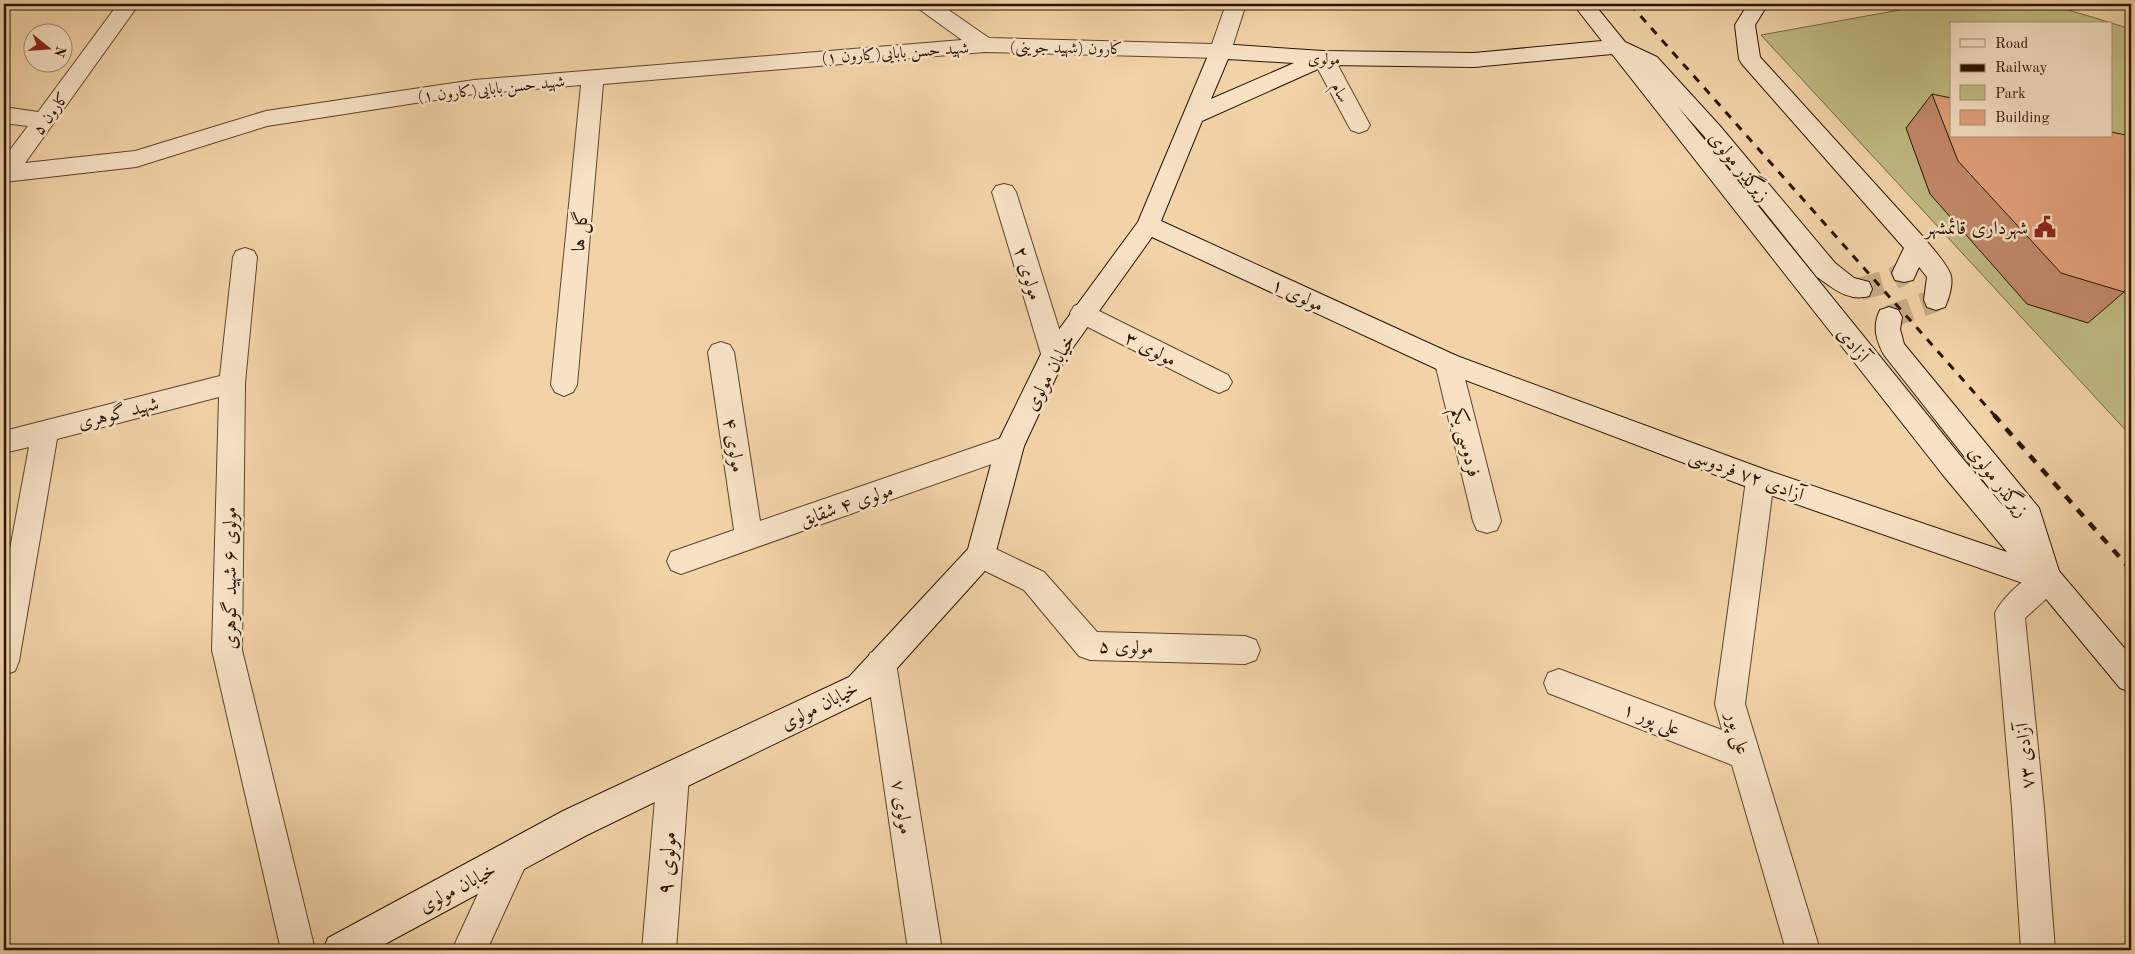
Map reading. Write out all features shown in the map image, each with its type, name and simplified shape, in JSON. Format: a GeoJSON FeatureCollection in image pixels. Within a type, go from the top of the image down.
{"type":"FeatureCollection","features":[{"type":"Feature","properties":{"kind":"street","name":"کارون ۵"},"geometry":{"type":"LineString","coordinates":[[5,173],[128,4]]}},
{"type":"Feature","properties":{"kind":"street","name":"کارون (شهید جوینی)"},"geometry":{"type":"LineString","coordinates":[[926,4],[984,46],[1220,51]]}},
{"type":"Feature","properties":{"kind":"street"},"geometry":{"type":"LineString","coordinates":[[1148,225],[1220,51],[1236,4]]}},
{"type":"Feature","properties":{"kind":"street","name":"آزادی"},"geometry":{"type":"LineString","coordinates":[[1583,4],[1953,467],[2131,678]]}},
{"type":"Feature","properties":{"kind":"street"},"geometry":{"type":"LineString","coordinates":[[1758,4],[1745,26],[1750,59],[1917,246],[1939,276],[1936,300]]}},
{"type":"Feature","properties":{"kind":"street","name":"شهید حسن بابایی(کارون ۱)"},"geometry":{"type":"LineString","coordinates":[[5,173],[136,159],[266,119],[474,87],[984,46]]}},
{"type":"Feature","properties":{"kind":"street","name":"مولوی"},"geometry":{"type":"LineString","coordinates":[[1220,51],[1323,58],[1474,60],[1617,47]]}},
{"type":"Feature","properties":{"kind":"street","name":"زیرگذر مولوی"},"geometry":{"type":"LineString","coordinates":[[1617,47],[1649,62],[1712,131],[1826,270],[1847,286],[1860,289]]}},
{"type":"Feature","properties":{"kind":"street"},"geometry":{"type":"LineString","coordinates":[[1193,116],[1323,58]]}},
{"type":"Feature","properties":{"kind":"street","name":"سام"},"geometry":{"type":"LineString","coordinates":[[1323,58],[1359,125]]}},
{"type":"Feature","properties":{"kind":"street","name":"گل ها"},"geometry":{"type":"LineString","coordinates":[[564,386],[593,77]]}},
{"type":"Feature","properties":{"kind":"street"},"geometry":{"type":"LineString","coordinates":[[4,115],[44,120]]}},
{"type":"Feature","properties":{"kind":"street","name":"مولوی ۲"},"geometry":{"type":"LineString","coordinates":[[1004,192],[1054,354]]}},
{"type":"Feature","properties":{"kind":"street","name":"خیابان مولوی"},"geometry":{"type":"LineString","coordinates":[[340,950],[575,824],[860,687],[981,555],[1010,446],[1054,354],[1148,225]]}},
{"type":"Feature","properties":{"kind":"street","name":"مولوی ۱"},"geometry":{"type":"LineString","coordinates":[[1148,225],[1448,362]]}},
{"type":"Feature","properties":{"kind":"street"},"geometry":{"type":"LineString","coordinates":[[1904,273],[1917,246]]}},
{"type":"Feature","properties":{"kind":"street","name":"مولوی ۶ شهید گوهری"},"geometry":{"type":"LineString","coordinates":[[245,257],[232,384],[227,650],[298,950]]}},
{"type":"Feature","properties":{"kind":"street","name":"مولوی ۳"},"geometry":{"type":"LineString","coordinates":[[1083,313],[1219,382]]}},
{"type":"Feature","properties":{"kind":"street","name":"زیرگذر مولوی"},"geometry":{"type":"LineString","coordinates":[[1889,317],[1886,329],[1893,348],[2029,517],[2048,579]]}},
{"type":"Feature","properties":{"kind":"street","name":"مولوی ۴"},"geometry":{"type":"LineString","coordinates":[[721,352],[749,538]]}},
{"type":"Feature","properties":{"kind":"street","name":"آزادی ۷۲ فردوسی"},"geometry":{"type":"LineString","coordinates":[[1448,362],[1760,480],[2048,579]]}},
{"type":"Feature","properties":{"kind":"street","name":"فردوسی یکم"},"geometry":{"type":"LineString","coordinates":[[1448,362],[1487,521]]}},
{"type":"Feature","properties":{"kind":"street","name":"شهید گوهری"},"geometry":{"type":"LineString","coordinates":[[4,442],[232,384]]}},
{"type":"Feature","properties":{"kind":"street"},"geometry":{"type":"LineString","coordinates":[[4,661],[44,431]]}},
{"type":"Feature","properties":{"kind":"street","name":"مولوی ۴ شقایق"},"geometry":{"type":"LineString","coordinates":[[681,561],[1010,446]]}},
{"type":"Feature","properties":{"kind":"street","name":"علی پور"},"geometry":{"type":"LineString","coordinates":[[1760,480],[1730,704],[1803,950]]}},
{"type":"Feature","properties":{"kind":"street","name":"مولوی ۵"},"geometry":{"type":"LineString","coordinates":[[981,555],[1034,581],[1090,646],[1245,650]]}},
{"type":"Feature","properties":{"kind":"street","name":"آزادی ۷۳"},"geometry":{"type":"LineString","coordinates":[[2038,950],[2028,808],[2010,613],[2048,579]]}},
{"type":"Feature","properties":{"kind":"street","name":"مولوی ۷"},"geometry":{"type":"LineString","coordinates":[[881,663],[925,950]]}},
{"type":"Feature","properties":{"kind":"street","name":"علی پور ۱"},"geometry":{"type":"LineString","coordinates":[[1559,683],[1744,754]]}},
{"type":"Feature","properties":{"kind":"street","name":"مولوی ۹"},"geometry":{"type":"LineString","coordinates":[[660,950],[673,776]]}},
{"type":"Feature","properties":{"kind":"street"},"geometry":{"type":"LineString","coordinates":[[470,950],[512,858]]}},
{"type":"Feature","properties":{"kind":"green space"},"geometry":{"type":"Polygon","coordinates":[[[1933,4],[2049,4],[2108,22],[1950,22],[1950,138],[2112,138],[2112,23],[2131,29],[2131,436],[1761,35],[1933,4]]]}},
{"type":"Feature","properties":{"kind":"building"},"geometry":{"type":"Polygon","coordinates":[[[1932,94],[1950,98],[1950,138],[2112,138],[2112,132],[2131,136],[2131,279],[2124,292],[2061,273],[1958,161],[1932,94]]]}},
{"type":"Feature","properties":{"kind":"tunnel"},"geometry":{"type":"LineString","coordinates":[[1860,289],[1889,281],[1904,273]]}},
{"type":"Feature","properties":{"kind":"tunnel"},"geometry":{"type":"LineString","coordinates":[[1889,317],[1936,300]]}},
{"type":"Feature","properties":{"kind":"railway"},"geometry":{"type":"LineString","coordinates":[[1630,4],[1995,416]]}},
{"type":"Feature","properties":{"kind":"railway"},"geometry":{"type":"LineString","coordinates":[[1994,415],[2131,570]]}},
{"type":"Feature","properties":{"kind":"place","name":"شهرداری قائمشهر"},"geometry":{"type":"Point","coordinates":[2045,227]}}]}
